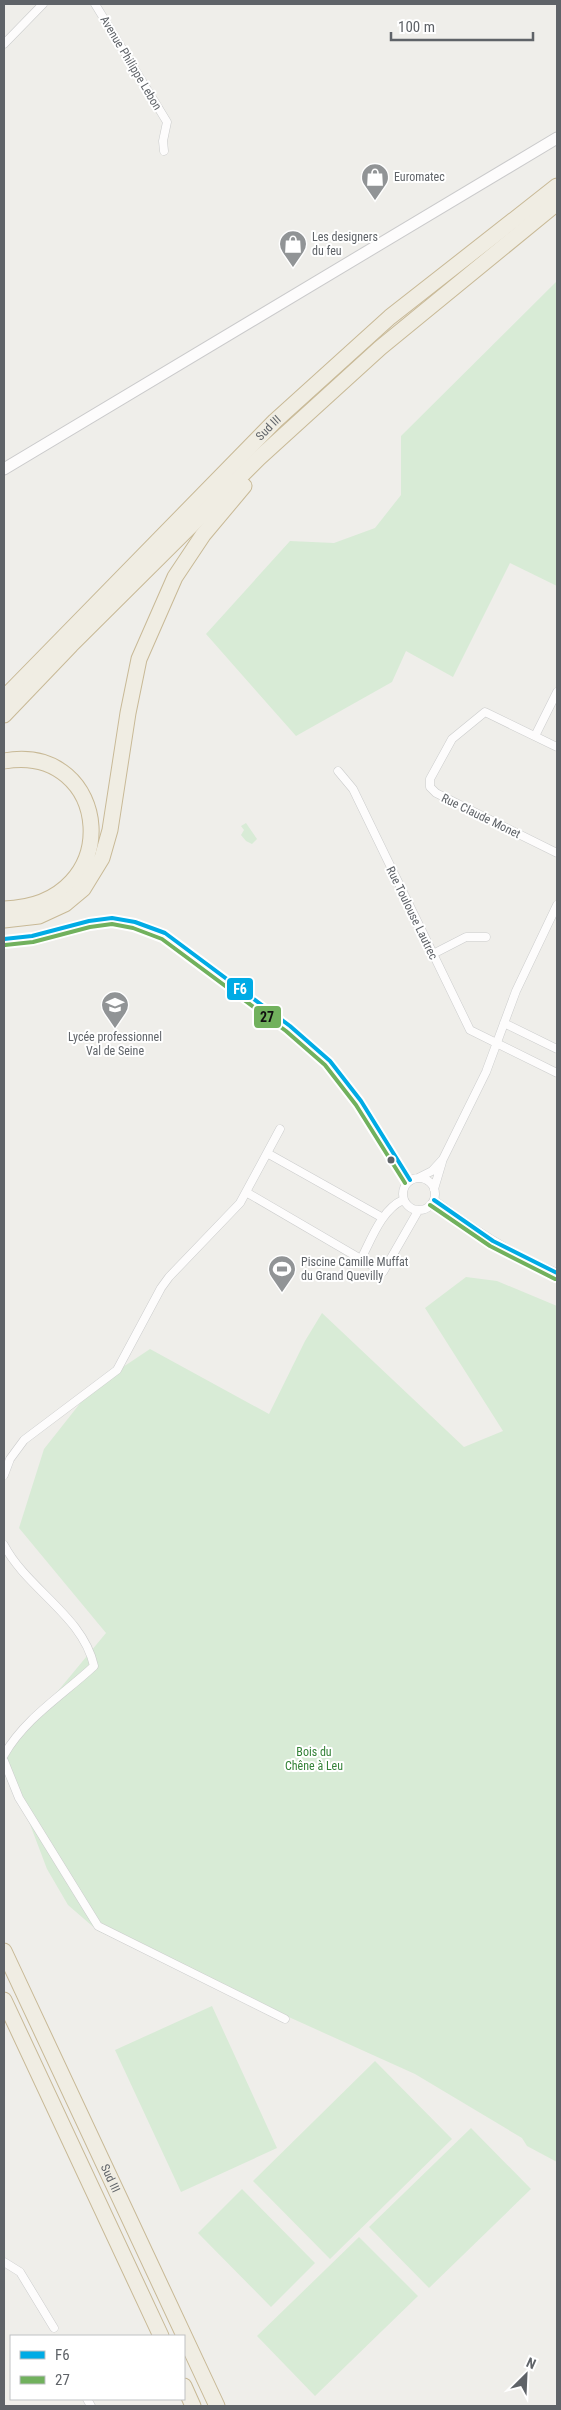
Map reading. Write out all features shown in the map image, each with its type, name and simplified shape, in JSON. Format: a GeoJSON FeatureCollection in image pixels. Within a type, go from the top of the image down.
{"type":"FeatureCollection","features":[{"type":"Feature","properties":{"kind":"highway","name":"Sud III"},"geometry":{"type":"LineString","coordinates":[[4,698],[275,421],[390,317],[557,186]]}},
{"type":"Feature","properties":{"kind":"highway","name":"Sud III"},"geometry":{"type":"LineString","coordinates":[[4,715],[71,645],[258,458],[380,348],[557,204]]}},
{"type":"Feature","properties":{"kind":"highway"},"geometry":{"type":"LineString","coordinates":[[4,920],[39,916],[65,904],[83,889],[102,858],[110,830],[128,713],[139,659],[175,577],[203,535],[252,477],[258,458]]}},
{"type":"Feature","properties":{"kind":"highway"},"geometry":{"type":"LineString","coordinates":[[4,689],[19,683]]}},
{"type":"Feature","properties":{"kind":"highway"},"geometry":{"type":"LineString","coordinates":[[4,761],[19,759],[36,762],[62,772],[75,784],[84,799],[90,815],[92,835],[88,853],[80,872],[67,886],[48,899],[19,908],[4,908]]}},
{"type":"Feature","properties":{"kind":"highway","name":"Sud III"},"geometry":{"type":"LineString","coordinates":[[4,1951],[185,2335]]}},
{"type":"Feature","properties":{"kind":"highway","name":"Sud III"},"geometry":{"type":"LineString","coordinates":[[4,2000],[161,2335]]}},
{"type":"Feature","properties":{"kind":"highway","name":"Sud III"},"geometry":{"type":"LineString","coordinates":[[185,2336],[218,2406]]}},
{"type":"Feature","properties":{"kind":"highway"},"geometry":{"type":"LineString","coordinates":[[185,2388],[193,2406]]}},
{"type":"Feature","properties":{"kind":"street"},"geometry":{"type":"LineString","coordinates":[[4,44],[43,4]]}},
{"type":"Feature","properties":{"kind":"street","name":"Avenue Philippe Lebon"},"geometry":{"type":"LineString","coordinates":[[95,4],[167,122],[163,141],[164,152]]}},
{"type":"Feature","properties":{"kind":"street"},"geometry":{"type":"LineString","coordinates":[[4,468],[557,138]]}},
{"type":"Feature","properties":{"kind":"street"},"geometry":{"type":"LineString","coordinates":[[535,736],[557,692]]}},
{"type":"Feature","properties":{"kind":"street","name":"Rue Claude Monet"},"geometry":{"type":"LineString","coordinates":[[557,747],[485,712],[452,740],[430,779],[430,787],[436,793],[557,853]]}},
{"type":"Feature","properties":{"kind":"street","name":"Rue Toulouse Lautrec"},"geometry":{"type":"LineString","coordinates":[[338,771],[353,789],[470,1030],[557,1073]]}},
{"type":"Feature","properties":{"kind":"street"},"geometry":{"type":"LineString","coordinates":[[443,1159],[432,1171],[406,1184],[402,1194],[403,1200],[408,1207],[418,1211],[428,1208],[434,1200],[434,1189],[443,1159],[486,1072],[516,991],[557,905]]}},
{"type":"Feature","properties":{"kind":"street"},"geometry":{"type":"LineString","coordinates":[[433,954],[466,937],[486,937]]}},
{"type":"Feature","properties":{"kind":"street"},"geometry":{"type":"LineString","coordinates":[[504,1023],[557,1049]]}},
{"type":"Feature","properties":{"kind":"street"},"geometry":{"type":"LineString","coordinates":[[4,1475],[10,1459],[24,1440],[117,1370],[161,1288],[240,1203],[280,1129]]}},
{"type":"Feature","properties":{"kind":"street"},"geometry":{"type":"LineString","coordinates":[[267,1153],[383,1218]]}},
{"type":"Feature","properties":{"kind":"street"},"geometry":{"type":"LineString","coordinates":[[418,1178],[430,1182],[434,1189]]}},
{"type":"Feature","properties":{"kind":"street"},"geometry":{"type":"LineString","coordinates":[[246,1192],[382,1272],[418,1211]]}},
{"type":"Feature","properties":{"kind":"street"},"geometry":{"type":"LineString","coordinates":[[361,1259],[383,1218],[398,1202],[403,1200]]}},
{"type":"Feature","properties":{"kind":"street"},"geometry":{"type":"LineString","coordinates":[[434,1200],[528,1261],[557,1273]]}},
{"type":"Feature","properties":{"kind":"street"},"geometry":{"type":"LineString","coordinates":[[4,1545],[12,1560],[72,1623],[91,1652],[94,1666],[14,1737],[4,1755]]}},
{"type":"Feature","properties":{"kind":"street"},"geometry":{"type":"LineString","coordinates":[[4,1761],[19,1798],[98,1926],[285,2019]]}},
{"type":"Feature","properties":{"kind":"street"},"geometry":{"type":"LineString","coordinates":[[4,2262],[20,2272],[54,2328]]}},
{"type":"Feature","properties":{"kind":"green space"},"geometry":{"type":"Polygon","coordinates":[[[557,281],[557,586],[510,563],[453,677],[406,651],[392,682],[296,736],[206,634],[290,541],[334,543],[375,528],[401,495],[401,436],[557,281]]]}},
{"type":"Feature","properties":{"kind":"green space"},"geometry":{"type":"Polygon","coordinates":[[[246,823],[257,839],[252,844],[241,835],[244,830],[241,826],[246,823]]]}},
{"type":"Feature","properties":{"kind":"green space","name":"Bois du Chêne à Leu"},"geometry":{"type":"Polygon","coordinates":[[[466,1277],[497,1281],[557,1306],[557,2162],[527,2146],[522,2138],[415,2074],[98,1931],[68,1905],[47,1869],[4,1756],[106,1633],[19,1528],[44,1449],[93,1387],[150,1349],[269,1414],[305,1341],[322,1313],[464,1447],[503,1431],[425,1308],[466,1277]]]}},
{"type":"Feature","properties":{"kind":"green space"},"geometry":{"type":"Polygon","coordinates":[[[212,2006],[277,2148],[181,2192],[115,2050],[212,2006]]]}},
{"type":"Feature","properties":{"kind":"green space"},"geometry":{"type":"Polygon","coordinates":[[[375,2061],[452,2139],[330,2259],[253,2181],[375,2061]]]}},
{"type":"Feature","properties":{"kind":"green space"},"geometry":{"type":"Polygon","coordinates":[[[471,2128],[531,2189],[429,2288],[369,2227],[471,2128]]]}},
{"type":"Feature","properties":{"kind":"green space"},"geometry":{"type":"Polygon","coordinates":[[[242,2189],[315,2263],[271,2307],[198,2233],[242,2189]]]}},
{"type":"Feature","properties":{"kind":"green space"},"geometry":{"type":"Polygon","coordinates":[[[359,2237],[418,2296],[315,2396],[257,2336],[359,2237]]]}},
{"type":"Feature","properties":{"kind":"transit line","name":"F6"},"geometry":{"type":"LineString","coordinates":[[4,939],[32,936],[89,921],[112,918],[135,922],[165,933],[290,1026],[330,1061],[361,1101],[410,1180]]}},
{"type":"Feature","properties":{"kind":"transit line","name":"27"},"geometry":{"type":"LineString","coordinates":[[5,945],[33,942],[90,927],[112,924],[133,928],[162,939],[286,1031],[325,1065],[356,1105],[405,1183]]}},
{"type":"Feature","properties":{"kind":"transit line","name":"F6"},"geometry":{"type":"LineString","coordinates":[[434,1200],[493,1241],[557,1273]]}},
{"type":"Feature","properties":{"kind":"transit line","name":"27"},"geometry":{"type":"LineString","coordinates":[[430,1205],[490,1246],[555,1279]]}},
{"type":"Feature","properties":{"kind":"place","name":"Euromatec"},"geometry":{"type":"Point","coordinates":[375,201]}},
{"type":"Feature","properties":{"kind":"place","name":"Les designers du feu"},"geometry":{"type":"Point","coordinates":[293,268]}},
{"type":"Feature","properties":{"kind":"place","name":"Lycée professionnel Val de Seine"},"geometry":{"type":"Point","coordinates":[115,1029]}},
{"type":"Feature","properties":{"kind":"place","name":"Piscine Camille Muffat du Grand Quevilly"},"geometry":{"type":"Point","coordinates":[282,1293]}}]}
